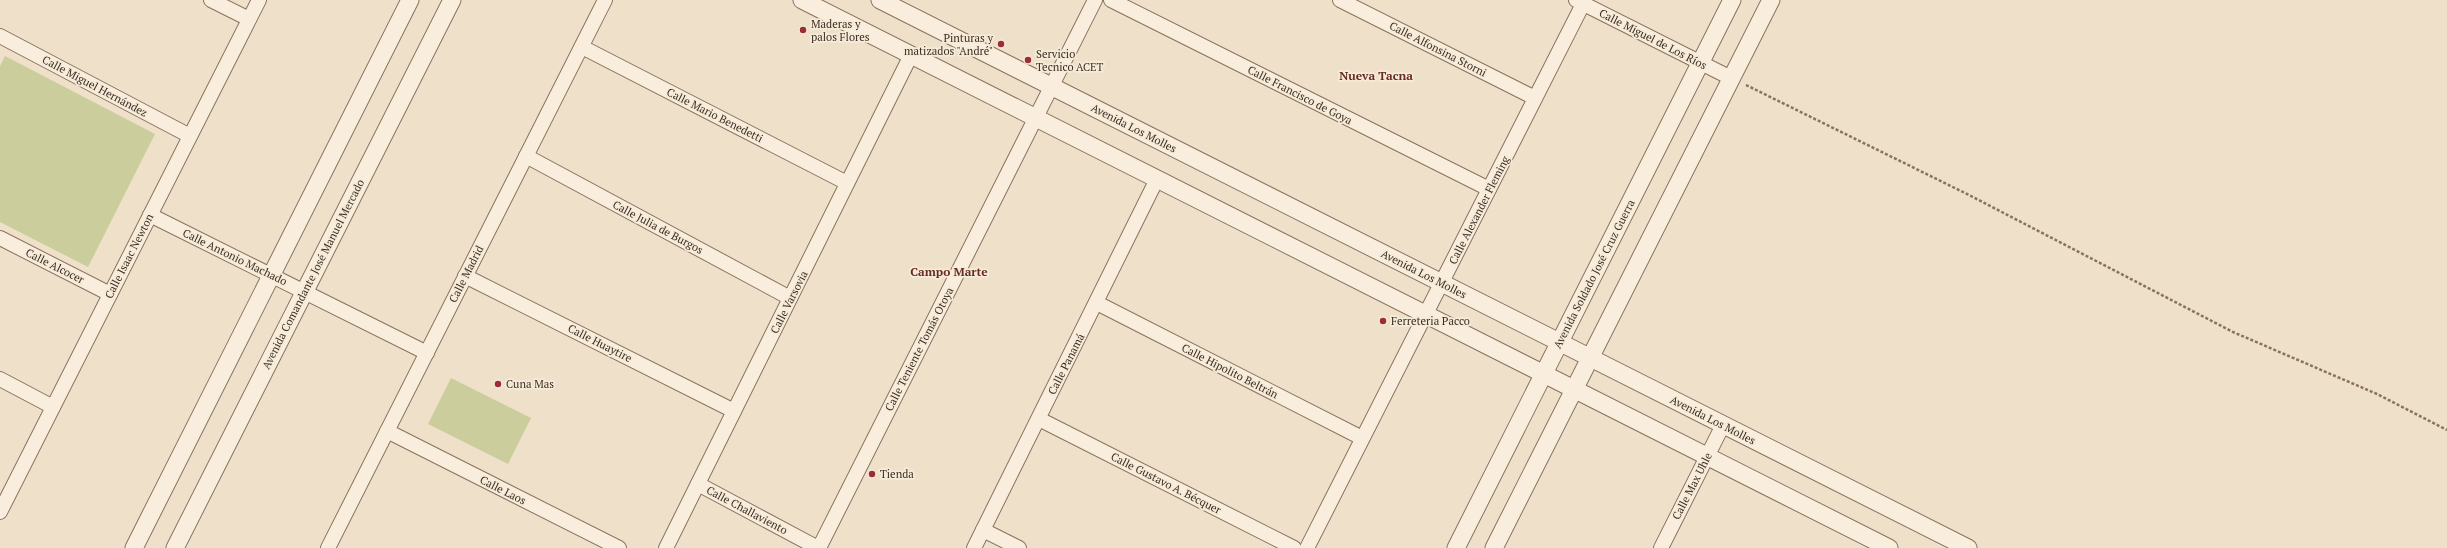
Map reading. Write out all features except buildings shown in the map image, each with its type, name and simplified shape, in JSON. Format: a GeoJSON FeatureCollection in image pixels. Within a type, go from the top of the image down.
{"type":"FeatureCollection","features":[{"type":"Feature","properties":{"kind":"street"},"geometry":{"type":"LineString","coordinates":[[211,0],[249,19]]}},
{"type":"Feature","properties":{"kind":"street","name":"Calle Isaac Newton"},"geometry":{"type":"LineString","coordinates":[[0,512],[259,0]]}},
{"type":"Feature","properties":{"kind":"street"},"geometry":{"type":"LineString","coordinates":[[134,548],[410,0]]}},
{"type":"Feature","properties":{"kind":"street","name":"Avenida Comandante José Manuel Mercado"},"geometry":{"type":"LineString","coordinates":[[175,548],[452,0]]}},
{"type":"Feature","properties":{"kind":"street","name":"Calle Madrid"},"geometry":{"type":"LineString","coordinates":[[328,548],[605,0]]}},
{"type":"Feature","properties":{"kind":"street"},"geometry":{"type":"LineString","coordinates":[[802,0],[1544,374],[1706,458],[1889,548]]}},
{"type":"Feature","properties":{"kind":"street","name":"Avenida Los Molles"},"geometry":{"type":"LineString","coordinates":[[880,0],[1968,548]]}},
{"type":"Feature","properties":{"kind":"street","name":"Calle Teniente Tomás Otoya"},"geometry":{"type":"LineString","coordinates":[[818,548],[1095,0]]}},
{"type":"Feature","properties":{"kind":"street","name":"Calle Francisco de Goya"},"geometry":{"type":"LineString","coordinates":[[1111,0],[1489,189]]}},
{"type":"Feature","properties":{"kind":"street","name":"Calle Alfonsina Storni"},"geometry":{"type":"LineString","coordinates":[[1340,0],[1536,98]]}},
{"type":"Feature","properties":{"kind":"street","name":"Avenida Soldado José Cruz Guerra"},"geometry":{"type":"LineString","coordinates":[[1456,548],[1732,0]]}},
{"type":"Feature","properties":{"kind":"street"},"geometry":{"type":"LineString","coordinates":[[1494,548],[1771,0]]}},
{"type":"Feature","properties":{"kind":"street","name":"Calle Alexander Fleming"},"geometry":{"type":"LineString","coordinates":[[1307,548],[1536,98],[1581,1]]}},
{"type":"Feature","properties":{"kind":"street","name":"Calle Miguel de Los Ríos"},"geometry":{"type":"LineString","coordinates":[[1581,1],[1731,78]]}},
{"type":"Feature","properties":{"kind":"street","name":"Calle Miguel Hernández"},"geometry":{"type":"LineString","coordinates":[[0,36],[190,136]]}},
{"type":"Feature","properties":{"kind":"street","name":"Calle Mario Benedetti"},"geometry":{"type":"LineString","coordinates":[[582,47],[847,183]]}},
{"type":"Feature","properties":{"kind":"street","name":"Calle Varsovia"},"geometry":{"type":"LineString","coordinates":[[666,548],[911,55]]}},
{"type":"Feature","properties":{"kind":"street","name":"Calle Julia de Burgos"},"geometry":{"type":"LineString","coordinates":[[526,156],[790,298]]}},
{"type":"Feature","properties":{"kind":"street","name":"Calle Panamá"},"geometry":{"type":"LineString","coordinates":[[974,548],[1097,303],[1157,179]]}},
{"type":"Feature","properties":{"kind":"street","name":"Calle Antonio Machado"},"geometry":{"type":"LineString","coordinates":[[150,215],[427,353]]}},
{"type":"Feature","properties":{"kind":"street","name":"Calle Alcocer"},"geometry":{"type":"LineString","coordinates":[[0,238],[110,294]]}},
{"type":"Feature","properties":{"kind":"street","name":"Calle Huaytire"},"geometry":{"type":"LineString","coordinates":[[465,276],[734,411]]}},
{"type":"Feature","properties":{"kind":"street","name":"Calle Hipolito Beltrán"},"geometry":{"type":"LineString","coordinates":[[1097,303],[1362,438]]}},
{"type":"Feature","properties":{"kind":"street"},"geometry":{"type":"LineString","coordinates":[[0,379],[53,407]]}},
{"type":"Feature","properties":{"kind":"street","name":"Calle Gustavo A. Bécquer"},"geometry":{"type":"LineString","coordinates":[[1039,418],[1294,548]]}},
{"type":"Feature","properties":{"kind":"street","name":"Calle Max Uhle"},"geometry":{"type":"LineString","coordinates":[[1661,548],[1723,425]]}},
{"type":"Feature","properties":{"kind":"street","name":"Calle Laos"},"geometry":{"type":"LineString","coordinates":[[387,431],[619,548]]}},
{"type":"Feature","properties":{"kind":"street","name":"Calle Challaviento"},"geometry":{"type":"LineString","coordinates":[[698,484],[818,548]]}},
{"type":"Feature","properties":{"kind":"street"},"geometry":{"type":"LineString","coordinates":[[983,530],[1019,548]]}},
{"type":"Feature","properties":{"kind":"path"},"geometry":{"type":"LineString","coordinates":[[1731,78],[1969,195],[2233,332],[2377,394],[2447,430]]}},
{"type":"Feature","properties":{"kind":"green space"},"geometry":{"type":"Polygon","coordinates":[[[5,56],[155,134],[88,267],[0,222],[0,66],[5,56]]]}},
{"type":"Feature","properties":{"kind":"green space"},"geometry":{"type":"Polygon","coordinates":[[[451,378],[531,418],[508,464],[428,424],[451,378]]]}},
{"type":"Feature","properties":{"kind":"place","name":"Maderas y palos Flores"},"geometry":{"type":"Point","coordinates":[803,30]}},
{"type":"Feature","properties":{"kind":"place","name":"Pinturas y matizados \"André\""},"geometry":{"type":"Point","coordinates":[1001,44]}},
{"type":"Feature","properties":{"kind":"place","name":"Servicio Tecnico ACET"},"geometry":{"type":"Point","coordinates":[1028,60]}},
{"type":"Feature","properties":{"kind":"place","name":"Ferreteria Pacco"},"geometry":{"type":"Point","coordinates":[1383,321]}},
{"type":"Feature","properties":{"kind":"place","name":"Cuna Mas"},"geometry":{"type":"Point","coordinates":[498,384]}},
{"type":"Feature","properties":{"kind":"place","name":"Tienda"},"geometry":{"type":"Point","coordinates":[872,474]}},
{"type":"Feature","properties":{"kind":"district","name":"Nueva Tacna"},"geometry":{"type":"Point","coordinates":[1376,75]}},
{"type":"Feature","properties":{"kind":"district","name":"Campo Marte"},"geometry":{"type":"Point","coordinates":[949,271]}}]}
